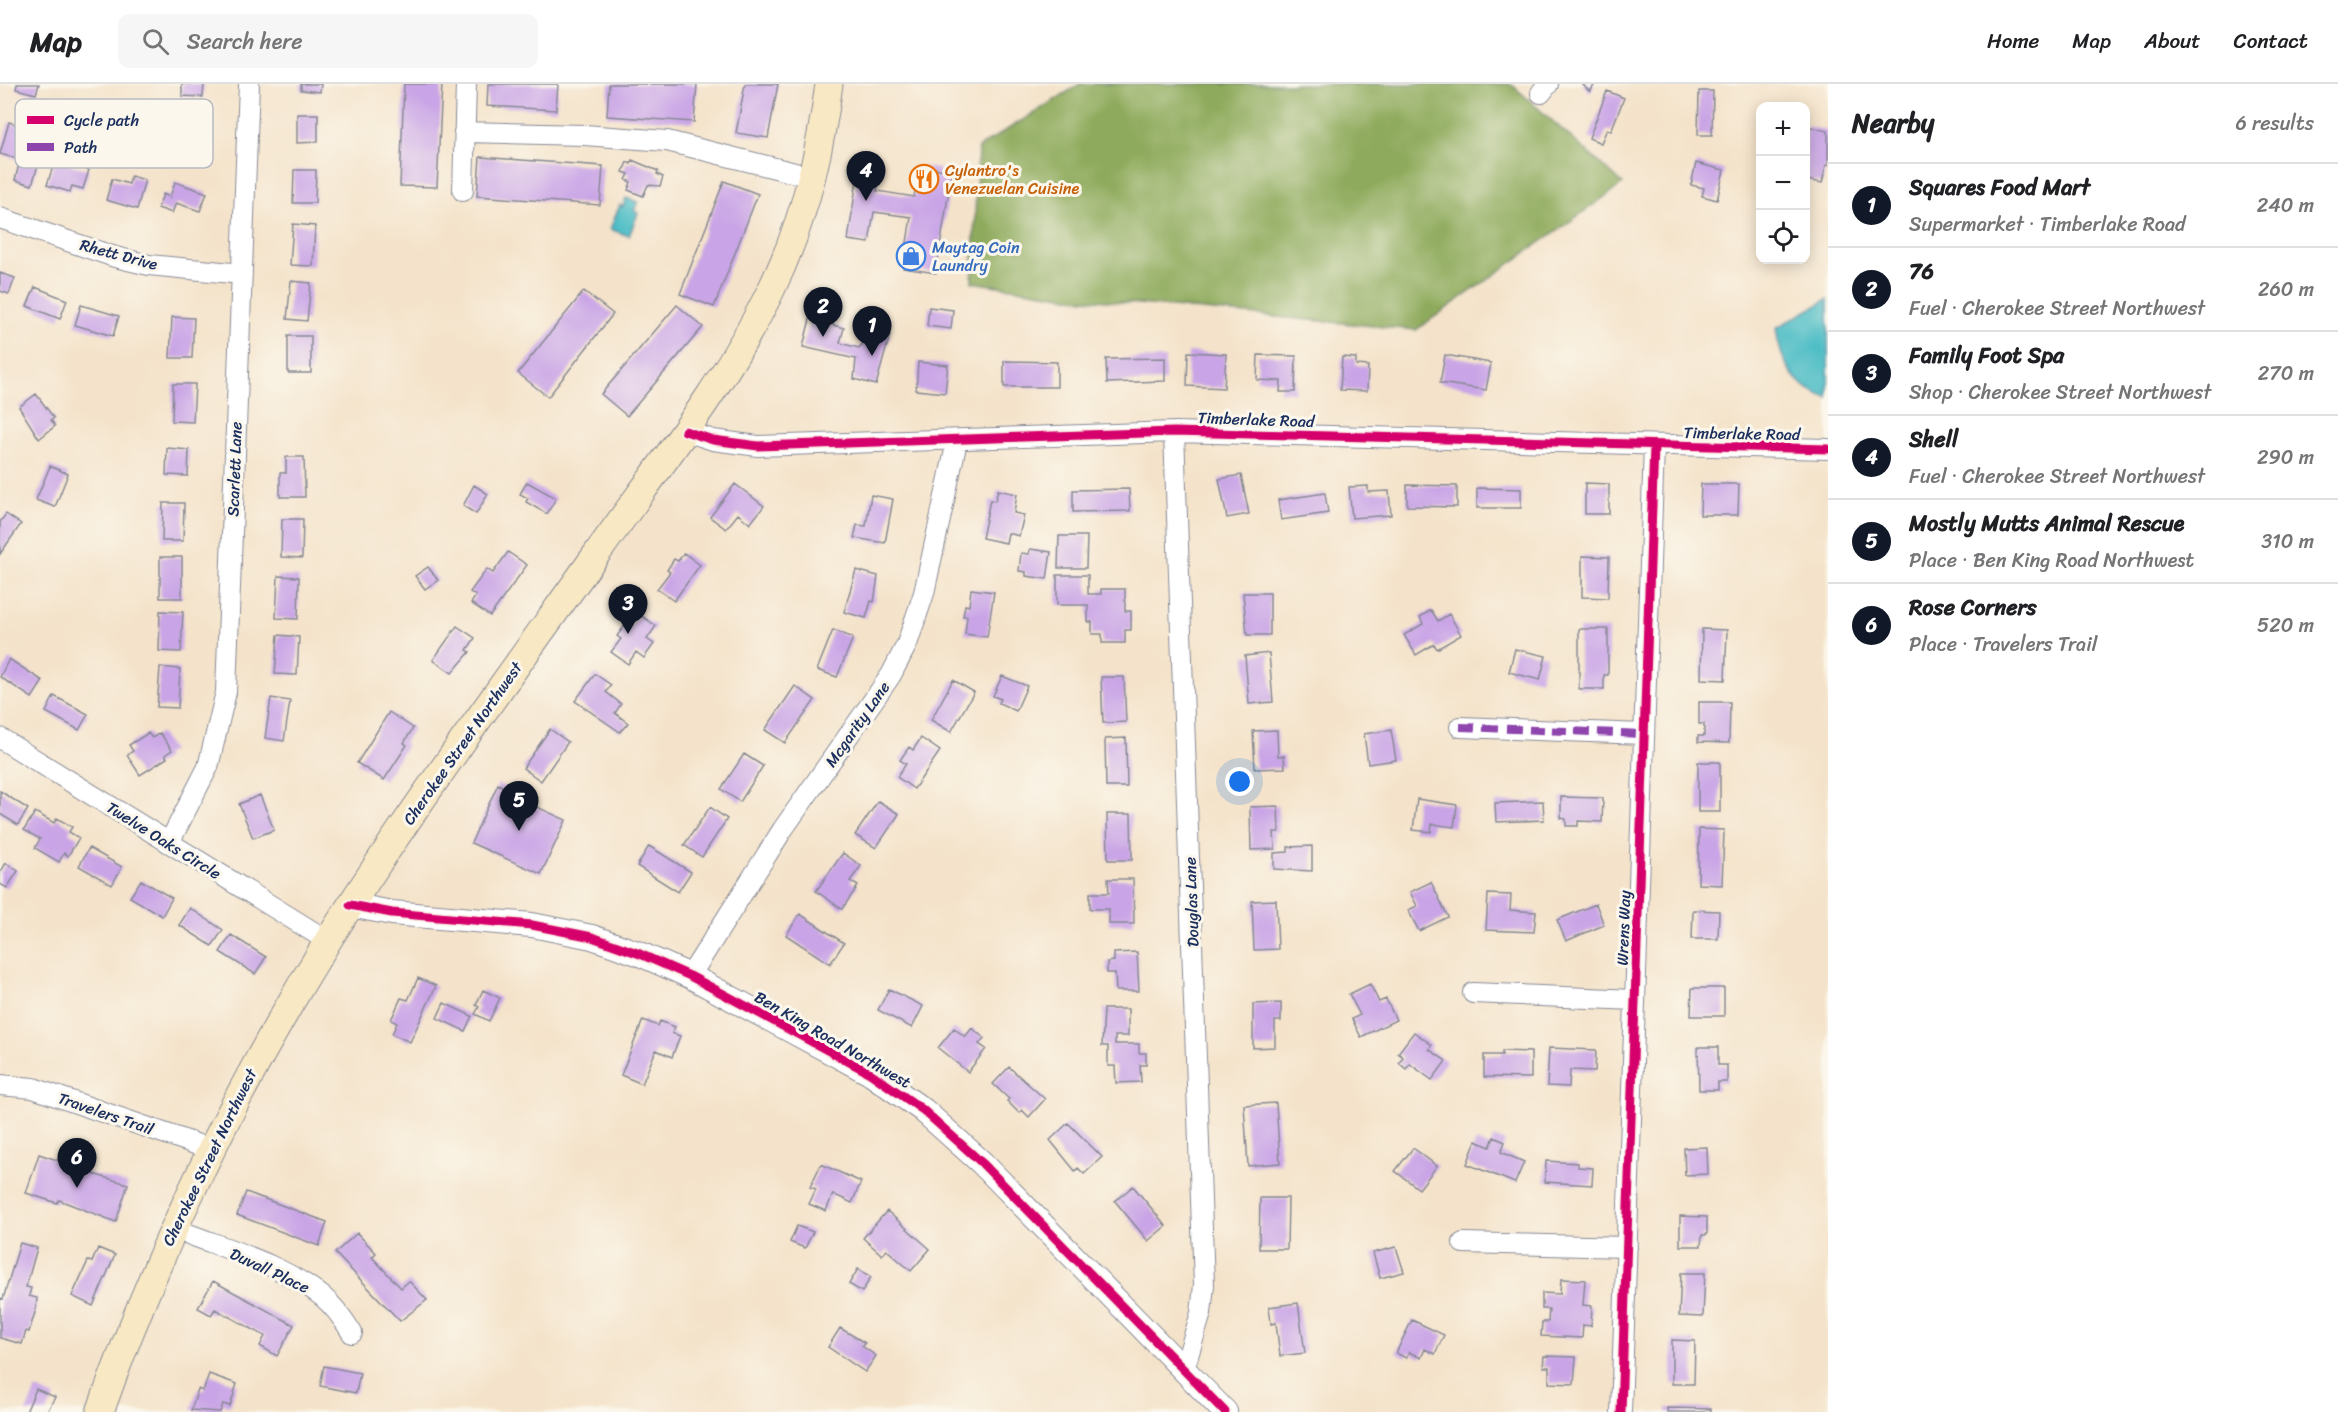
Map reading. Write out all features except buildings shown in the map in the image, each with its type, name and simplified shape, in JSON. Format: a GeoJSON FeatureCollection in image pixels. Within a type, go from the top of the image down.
{"type":"FeatureCollection","features":[{"type":"Feature","properties":{"kind":"main road","name":"Cherokee Street Northwest"},"geometry":{"type":"LineString","coordinates":[[100,1412],[137,1313],[210,1149],[248,1076],[328,941],[350,905],[473,726],[685,430],[739,349],[771,290],[792,239],[811,177],[825,118],[829,84]]}},
{"type":"Feature","properties":{"kind":"street","name":"Scarlett Lane"},"geometry":{"type":"LineString","coordinates":[[169,843],[208,767],[226,692],[249,84]]}},
{"type":"Feature","properties":{"kind":"street"},"geometry":{"type":"LineString","coordinates":[[463,191],[466,84]]}},
{"type":"Feature","properties":{"kind":"street"},"geometry":{"type":"LineString","coordinates":[[464,132],[584,135],[667,141],[811,177]]}},
{"type":"Feature","properties":{"kind":"street","name":"Rhett Drive"},"geometry":{"type":"LineString","coordinates":[[0,218],[149,265],[242,274]]}},
{"type":"Feature","properties":{"kind":"street","name":"Timberlake Road"},"geometry":{"type":"LineString","coordinates":[[685,430],[713,440],[758,446],[1174,432],[1828,449]]}},
{"type":"Feature","properties":{"kind":"street","name":"Douglas Lane"},"geometry":{"type":"LineString","coordinates":[[1174,432],[1204,1285],[1201,1313],[1184,1369]]}},
{"type":"Feature","properties":{"kind":"street","name":"Mcgarity Lane"},"geometry":{"type":"LineString","coordinates":[[690,976],[783,828],[891,675],[907,644],[924,593],[957,441]]}},
{"type":"Feature","properties":{"kind":"street","name":"Wrens Way"},"geometry":{"type":"LineString","coordinates":[[1621,1412],[1654,446]]}},
{"type":"Feature","properties":{"kind":"street"},"geometry":{"type":"LineString","coordinates":[[1460,728],[1644,735]]}},
{"type":"Feature","properties":{"kind":"street","name":"Twelve Oaks Circle"},"geometry":{"type":"LineString","coordinates":[[0,738],[328,941]]}},
{"type":"Feature","properties":{"kind":"street","name":"Ben King Road Northwest"},"geometry":{"type":"LineString","coordinates":[[350,905],[393,913],[555,928],[624,948],[690,976],[870,1073],[923,1110],[982,1164],[1225,1412]]}},
{"type":"Feature","properties":{"kind":"street"},"geometry":{"type":"LineString","coordinates":[[1473,993],[1635,1000]]}},
{"type":"Feature","properties":{"kind":"street","name":"Travelers Trail"},"geometry":{"type":"LineString","coordinates":[[0,1085],[33,1088],[210,1149]]}},
{"type":"Feature","properties":{"kind":"street","name":"Duvall Place"},"geometry":{"type":"LineString","coordinates":[[173,1228],[271,1267],[307,1285],[325,1298],[352,1333]]}},
{"type":"Feature","properties":{"kind":"street"},"geometry":{"type":"LineString","coordinates":[[1463,1243],[1627,1247]]}},
{"type":"Feature","properties":{"kind":"green space"},"geometry":{"type":"Polygon","coordinates":[[[1080,84],[1511,84],[1623,184],[1416,330],[1075,298],[972,282],[978,148],[1080,84]]]}},
{"type":"Feature","properties":{"kind":"water"},"geometry":{"type":"Polygon","coordinates":[[[626,198],[638,202],[634,211],[638,213],[629,236],[610,229],[620,205],[623,207],[626,198]]]}},
{"type":"Feature","properties":{"kind":"water"},"geometry":{"type":"Polygon","coordinates":[[[1828,299],[1828,398],[1806,387],[1791,372],[1781,352],[1776,328],[1828,299]]]}},
{"type":"Feature","properties":{"kind":"marked path"},"geometry":{"type":"LineString","coordinates":[[1460,727],[1644,734]]}},
{"type":"Feature","properties":{"kind":"cycle path"},"geometry":{"type":"LineString","coordinates":[[685,431],[713,440],[758,446],[1174,432],[1828,449]]}},
{"type":"Feature","properties":{"kind":"cycle path"},"geometry":{"type":"LineString","coordinates":[[1621,1412],[1654,446]]}},
{"type":"Feature","properties":{"kind":"cycle path"},"geometry":{"type":"LineString","coordinates":[[350,905],[392,913],[532,925],[592,937],[640,954],[690,976],[870,1073],[923,1110],[982,1163],[1225,1412]]}},
{"type":"Feature","properties":{"kind":"place","name":"Cylantro's Venezuelan Cuisine"},"geometry":{"type":"Point","coordinates":[924,179]}},
{"type":"Feature","properties":{"kind":"place","name":"Shell"},"geometry":{"type":"Point","coordinates":[866,201]}},
{"type":"Feature","properties":{"kind":"place","name":"Maytag Coin Laundry"},"geometry":{"type":"Point","coordinates":[911,256]}},
{"type":"Feature","properties":{"kind":"place","name":"76"},"geometry":{"type":"Point","coordinates":[823,337]}},
{"type":"Feature","properties":{"kind":"place","name":"Squares Food Mart"},"geometry":{"type":"Point","coordinates":[872,356]}},
{"type":"Feature","properties":{"kind":"place","name":"Family Foot Spa"},"geometry":{"type":"Point","coordinates":[628,634]}},
{"type":"Feature","properties":{"kind":"place","name":"Mostly Mutts Animal Rescue"},"geometry":{"type":"Point","coordinates":[519,831]}},
{"type":"Feature","properties":{"kind":"place","name":"Rose Corners"},"geometry":{"type":"Point","coordinates":[77,1188]}}]}
